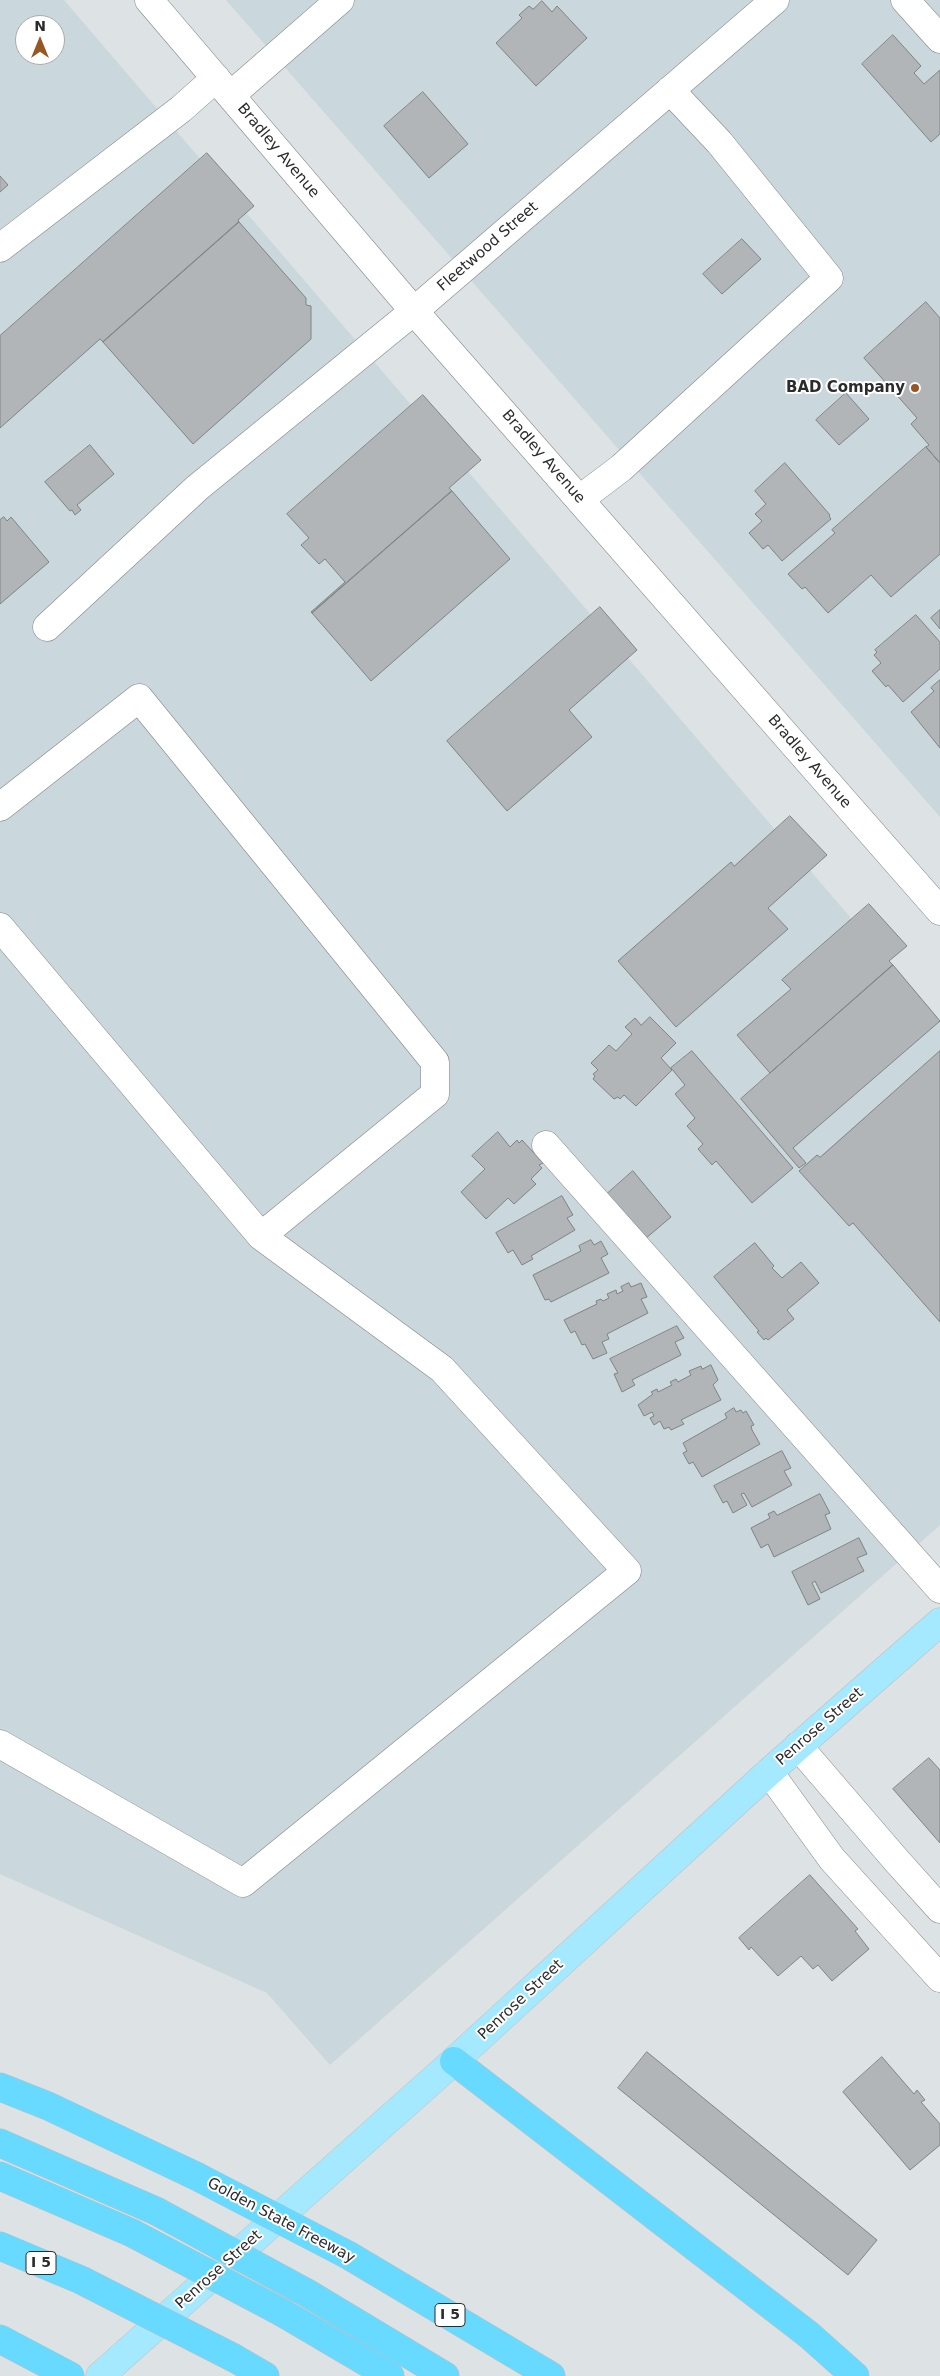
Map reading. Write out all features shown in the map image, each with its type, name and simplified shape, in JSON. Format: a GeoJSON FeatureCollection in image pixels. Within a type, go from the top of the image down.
{"type":"FeatureCollection","features":[{"type":"Feature","properties":{"kind":"highway"},"geometry":{"type":"LineString","coordinates":[[454,2061],[809,2334],[855,2376]]}},
{"type":"Feature","properties":{"kind":"highway","name":"Golden State Freeway"},"geometry":{"type":"LineString","coordinates":[[0,2087],[48,2106],[196,2176],[348,2255],[550,2376]]}},
{"type":"Feature","properties":{"kind":"highway"},"geometry":{"type":"LineString","coordinates":[[0,2143],[156,2211],[307,2293],[445,2376]]}},
{"type":"Feature","properties":{"kind":"highway"},"geometry":{"type":"LineString","coordinates":[[0,2176],[132,2233],[283,2313],[390,2376]]}},
{"type":"Feature","properties":{"kind":"highway","name":"I 5"},"geometry":{"type":"LineString","coordinates":[[0,2246],[81,2280],[234,2358],[265,2376]]}},
{"type":"Feature","properties":{"kind":"highway"},"geometry":{"type":"LineString","coordinates":[[7,2343],[70,2376]]}},
{"type":"Feature","properties":{"kind":"main road","name":"Penrose Street"},"geometry":{"type":"LineString","coordinates":[[100,2376],[454,2061],[769,1772],[940,1622]]}},
{"type":"Feature","properties":{"kind":"street","name":"Bradley Avenue"},"geometry":{"type":"LineString","coordinates":[[149,0],[414,310],[940,911]]}},
{"type":"Feature","properties":{"kind":"street"},"geometry":{"type":"LineString","coordinates":[[0,248],[180,109],[223,86],[340,0]]}},
{"type":"Feature","properties":{"kind":"street","name":"Fleetwood Street"},"geometry":{"type":"LineString","coordinates":[[47,627],[197,488],[414,310],[775,0]]}},
{"type":"Feature","properties":{"kind":"street"},"geometry":{"type":"LineString","coordinates":[[905,0],[940,39]]}},
{"type":"Feature","properties":{"kind":"street"},"geometry":{"type":"LineString","coordinates":[[580,499],[621,468],[829,278],[719,142],[670,90]]}},
{"type":"Feature","properties":{"kind":"street"},"geometry":{"type":"LineString","coordinates":[[0,807],[139,698],[435,1062],[435,1094],[260,1236]]}},
{"type":"Feature","properties":{"kind":"street"},"geometry":{"type":"LineString","coordinates":[[0,927],[260,1236],[442,1369],[627,1571],[243,1883],[0,1744]]}},
{"type":"Feature","properties":{"kind":"street"},"geometry":{"type":"LineString","coordinates":[[546,1144],[940,1588]]}},
{"type":"Feature","properties":{"kind":"street"},"geometry":{"type":"LineString","coordinates":[[798,1746],[940,1908]]}},
{"type":"Feature","properties":{"kind":"street"},"geometry":{"type":"LineString","coordinates":[[769,1772],[832,1859],[940,1978]]}},
{"type":"Feature","properties":{"kind":"shaded area"},"geometry":{"type":"Polygon","coordinates":[[[0,0],[64,0],[940,1022],[940,1525],[330,2065],[267,1993],[0,1874],[0,0]]]}},
{"type":"Feature","properties":{"kind":"shaded area"},"geometry":{"type":"Polygon","coordinates":[[[226,0],[940,0],[940,817],[226,0]]]}},
{"type":"Feature","properties":{"kind":"building"},"geometry":{"type":"Polygon","coordinates":[[[542,1],[552,12],[557,6],[587,38],[536,86],[496,43],[522,18],[519,15],[529,6],[533,9],[542,1]]]}},
{"type":"Feature","properties":{"kind":"building"},"geometry":{"type":"Polygon","coordinates":[[[893,35],[921,66],[914,73],[924,84],[940,70],[940,134],[931,142],[862,64],[893,35]]]}},
{"type":"Feature","properties":{"kind":"building"},"geometry":{"type":"Polygon","coordinates":[[[423,92],[468,144],[429,178],[384,126],[423,92]]]}},
{"type":"Feature","properties":{"kind":"building"},"geometry":{"type":"Polygon","coordinates":[[[207,153],[254,206],[238,220],[239,222],[103,342],[100,339],[0,428],[0,336],[207,153]]]}},
{"type":"Feature","properties":{"kind":"building"},"geometry":{"type":"Polygon","coordinates":[[[0,176],[8,185],[0,192],[0,176]]]}},
{"type":"Feature","properties":{"kind":"building"},"geometry":{"type":"Polygon","coordinates":[[[239,222],[306,298],[306,305],[311,306],[311,339],[193,444],[103,342],[239,222]]]}},
{"type":"Feature","properties":{"kind":"building"},"geometry":{"type":"Polygon","coordinates":[[[742,239],[761,259],[722,294],[703,274],[742,239]]]}},
{"type":"Feature","properties":{"kind":"building","name":"BAD Company"},"geometry":{"type":"Polygon","coordinates":[[[926,302],[940,318],[940,463],[926,447],[929,445],[911,424],[917,418],[864,358],[926,302]]]}},
{"type":"Feature","properties":{"kind":"building"},"geometry":{"type":"Polygon","coordinates":[[[846,393],[869,419],[839,445],[816,420],[846,393]]]}},
{"type":"Feature","properties":{"kind":"building"},"geometry":{"type":"Polygon","coordinates":[[[423,395],[481,460],[449,488],[452,491],[312,613],[345,582],[325,559],[319,564],[301,545],[309,538],[287,514],[423,395]]]}},
{"type":"Feature","properties":{"kind":"building"},"geometry":{"type":"Polygon","coordinates":[[[90,445],[114,474],[77,505],[81,510],[75,515],[45,482],[90,445]]]}},
{"type":"Feature","properties":{"kind":"building"},"geometry":{"type":"Polygon","coordinates":[[[926,447],[940,463],[940,554],[891,597],[871,575],[828,613],[805,587],[802,589],[788,574],[835,533],[832,530],[926,447]]]}},
{"type":"Feature","properties":{"kind":"building"},"geometry":{"type":"Polygon","coordinates":[[[785,463],[830,515],[831,519],[782,561],[768,545],[763,549],[749,533],[762,521],[755,514],[766,504],[755,491],[785,463]]]}},
{"type":"Feature","properties":{"kind":"building"},"geometry":{"type":"Polygon","coordinates":[[[452,491],[510,559],[371,681],[312,613],[452,491]]]}},
{"type":"Feature","properties":{"kind":"building"},"geometry":{"type":"Polygon","coordinates":[[[4,517],[7,521],[11,517],[49,562],[0,604],[0,520],[4,517]]]}},
{"type":"Feature","properties":{"kind":"building"},"geometry":{"type":"Polygon","coordinates":[[[600,607],[637,650],[569,710],[592,737],[507,811],[447,741],[600,607]]]}},
{"type":"Feature","properties":{"kind":"building"},"geometry":{"type":"Polygon","coordinates":[[[940,610],[940,629],[931,618],[940,610]]]}},
{"type":"Feature","properties":{"kind":"building"},"geometry":{"type":"Polygon","coordinates":[[[916,615],[940,642],[940,669],[903,702],[872,671],[881,663],[874,655],[877,652],[875,650],[916,615]]]}},
{"type":"Feature","properties":{"kind":"building"},"geometry":{"type":"Polygon","coordinates":[[[940,680],[940,748],[911,712],[934,691],[931,688],[940,680]]]}},
{"type":"Feature","properties":{"kind":"building"},"geometry":{"type":"Polygon","coordinates":[[[790,816],[827,855],[768,908],[788,929],[676,1027],[618,961],[731,862],[734,866],[790,816]]]}},
{"type":"Feature","properties":{"kind":"building"},"geometry":{"type":"Polygon","coordinates":[[[869,904],[907,946],[889,961],[893,965],[770,1073],[737,1035],[791,989],[782,980],[869,904]]]}},
{"type":"Feature","properties":{"kind":"building"},"geometry":{"type":"Polygon","coordinates":[[[893,965],[940,1021],[793,1148],[806,1163],[799,1168],[741,1099],[893,965]]]}},
{"type":"Feature","properties":{"kind":"building"},"geometry":{"type":"Polygon","coordinates":[[[650,1017],[676,1043],[661,1058],[672,1070],[636,1106],[624,1095],[620,1099],[618,1097],[614,1099],[593,1079],[595,1076],[593,1074],[598,1070],[591,1063],[609,1045],[616,1051],[632,1034],[625,1027],[635,1018],[641,1025],[650,1017]]]}},
{"type":"Feature","properties":{"kind":"building"},"geometry":{"type":"Polygon","coordinates":[[[692,1051],[793,1168],[752,1203],[716,1161],[712,1165],[698,1149],[703,1144],[687,1126],[695,1118],[675,1094],[685,1085],[671,1068],[692,1051]]]}},
{"type":"Feature","properties":{"kind":"building"},"geometry":{"type":"Polygon","coordinates":[[[940,1051],[940,1322],[853,1223],[849,1226],[799,1171],[817,1155],[820,1157],[940,1051]]]}},
{"type":"Feature","properties":{"kind":"building"},"geometry":{"type":"Polygon","coordinates":[[[498,1132],[510,1147],[517,1140],[519,1143],[522,1140],[543,1163],[539,1165],[542,1168],[531,1179],[536,1184],[514,1204],[508,1198],[486,1219],[461,1192],[485,1169],[472,1156],[498,1132]]]}},
{"type":"Feature","properties":{"kind":"building"},"geometry":{"type":"Polygon","coordinates":[[[633,1171],[671,1217],[645,1239],[607,1194],[633,1171]]]}},
{"type":"Feature","properties":{"kind":"building"},"geometry":{"type":"Polygon","coordinates":[[[562,1196],[573,1215],[567,1218],[575,1230],[531,1256],[533,1259],[522,1265],[513,1250],[508,1253],[496,1233],[562,1196]]]}},
{"type":"Feature","properties":{"kind":"building"},"geometry":{"type":"Polygon","coordinates":[[[591,1240],[594,1245],[601,1241],[608,1254],[601,1258],[609,1273],[551,1302],[549,1299],[545,1300],[533,1275],[581,1251],[579,1246],[591,1240]]]}},
{"type":"Feature","properties":{"kind":"building"},"geometry":{"type":"Polygon","coordinates":[[[755,1243],[774,1266],[772,1268],[782,1278],[801,1262],[819,1283],[787,1310],[794,1319],[768,1340],[766,1338],[764,1340],[757,1332],[759,1331],[714,1277],[755,1243]]]}},
{"type":"Feature","properties":{"kind":"building"},"geometry":{"type":"Polygon","coordinates":[[[629,1283],[631,1287],[641,1283],[647,1297],[641,1299],[648,1313],[607,1334],[609,1339],[602,1342],[607,1353],[593,1359],[585,1344],[582,1345],[575,1331],[571,1333],[564,1320],[597,1304],[596,1301],[601,1299],[603,1301],[609,1298],[607,1294],[616,1290],[617,1294],[623,1291],[621,1287],[629,1283]]]}},
{"type":"Feature","properties":{"kind":"building"},"geometry":{"type":"Polygon","coordinates":[[[677,1326],[684,1338],[675,1342],[681,1355],[632,1380],[635,1385],[622,1392],[614,1374],[618,1373],[610,1359],[677,1326]]]}},
{"type":"Feature","properties":{"kind":"building"},"geometry":{"type":"Polygon","coordinates":[[[711,1365],[718,1380],[713,1385],[721,1400],[681,1420],[684,1424],[671,1430],[669,1427],[664,1429],[660,1421],[654,1425],[650,1418],[654,1416],[652,1412],[644,1416],[638,1405],[653,1394],[651,1392],[657,1389],[658,1392],[672,1385],[670,1382],[676,1379],[678,1382],[691,1375],[689,1371],[701,1366],[702,1369],[711,1365]]]}},
{"type":"Feature","properties":{"kind":"building"},"geometry":{"type":"Polygon","coordinates":[[[734,1408],[736,1412],[741,1410],[743,1413],[746,1411],[754,1425],[751,1426],[752,1430],[760,1444],[702,1477],[693,1462],[689,1464],[683,1453],[687,1451],[683,1443],[727,1418],[725,1414],[734,1408]]]}},
{"type":"Feature","properties":{"kind":"building"},"geometry":{"type":"Polygon","coordinates":[[[782,1451],[791,1468],[784,1471],[792,1485],[752,1507],[744,1493],[741,1494],[747,1505],[733,1513],[727,1501],[723,1503],[714,1486],[782,1451]]]}},
{"type":"Feature","properties":{"kind":"building"},"geometry":{"type":"Polygon","coordinates":[[[820,1494],[830,1513],[825,1515],[831,1529],[774,1557],[768,1544],[761,1548],[751,1528],[770,1518],[768,1514],[774,1511],[777,1515],[820,1494]]]}},
{"type":"Feature","properties":{"kind":"building"},"geometry":{"type":"Polygon","coordinates":[[[859,1538],[867,1554],[857,1558],[864,1571],[821,1593],[815,1581],[812,1583],[820,1599],[808,1605],[792,1572],[859,1538]]]}},
{"type":"Feature","properties":{"kind":"building"},"geometry":{"type":"Polygon","coordinates":[[[929,1758],[940,1770],[940,1843],[893,1789],[929,1758]]]}},
{"type":"Feature","properties":{"kind":"building"},"geometry":{"type":"Polygon","coordinates":[[[810,1875],[858,1929],[855,1931],[869,1949],[832,1981],[818,1965],[813,1969],[801,1956],[778,1976],[751,1947],[749,1950],[739,1938],[810,1875]]]}},
{"type":"Feature","properties":{"kind":"building"},"geometry":{"type":"Polygon","coordinates":[[[647,2052],[877,2240],[848,2275],[618,2088],[647,2052]]]}},
{"type":"Feature","properties":{"kind":"building"},"geometry":{"type":"Polygon","coordinates":[[[882,2057],[914,2094],[917,2090],[925,2100],[921,2102],[940,2124],[940,2145],[910,2170],[843,2092],[882,2057]]]}},
{"type":"Feature","properties":{"kind":"place","name":"BAD Company"},"geometry":{"type":"Point","coordinates":[915,388]}}]}
